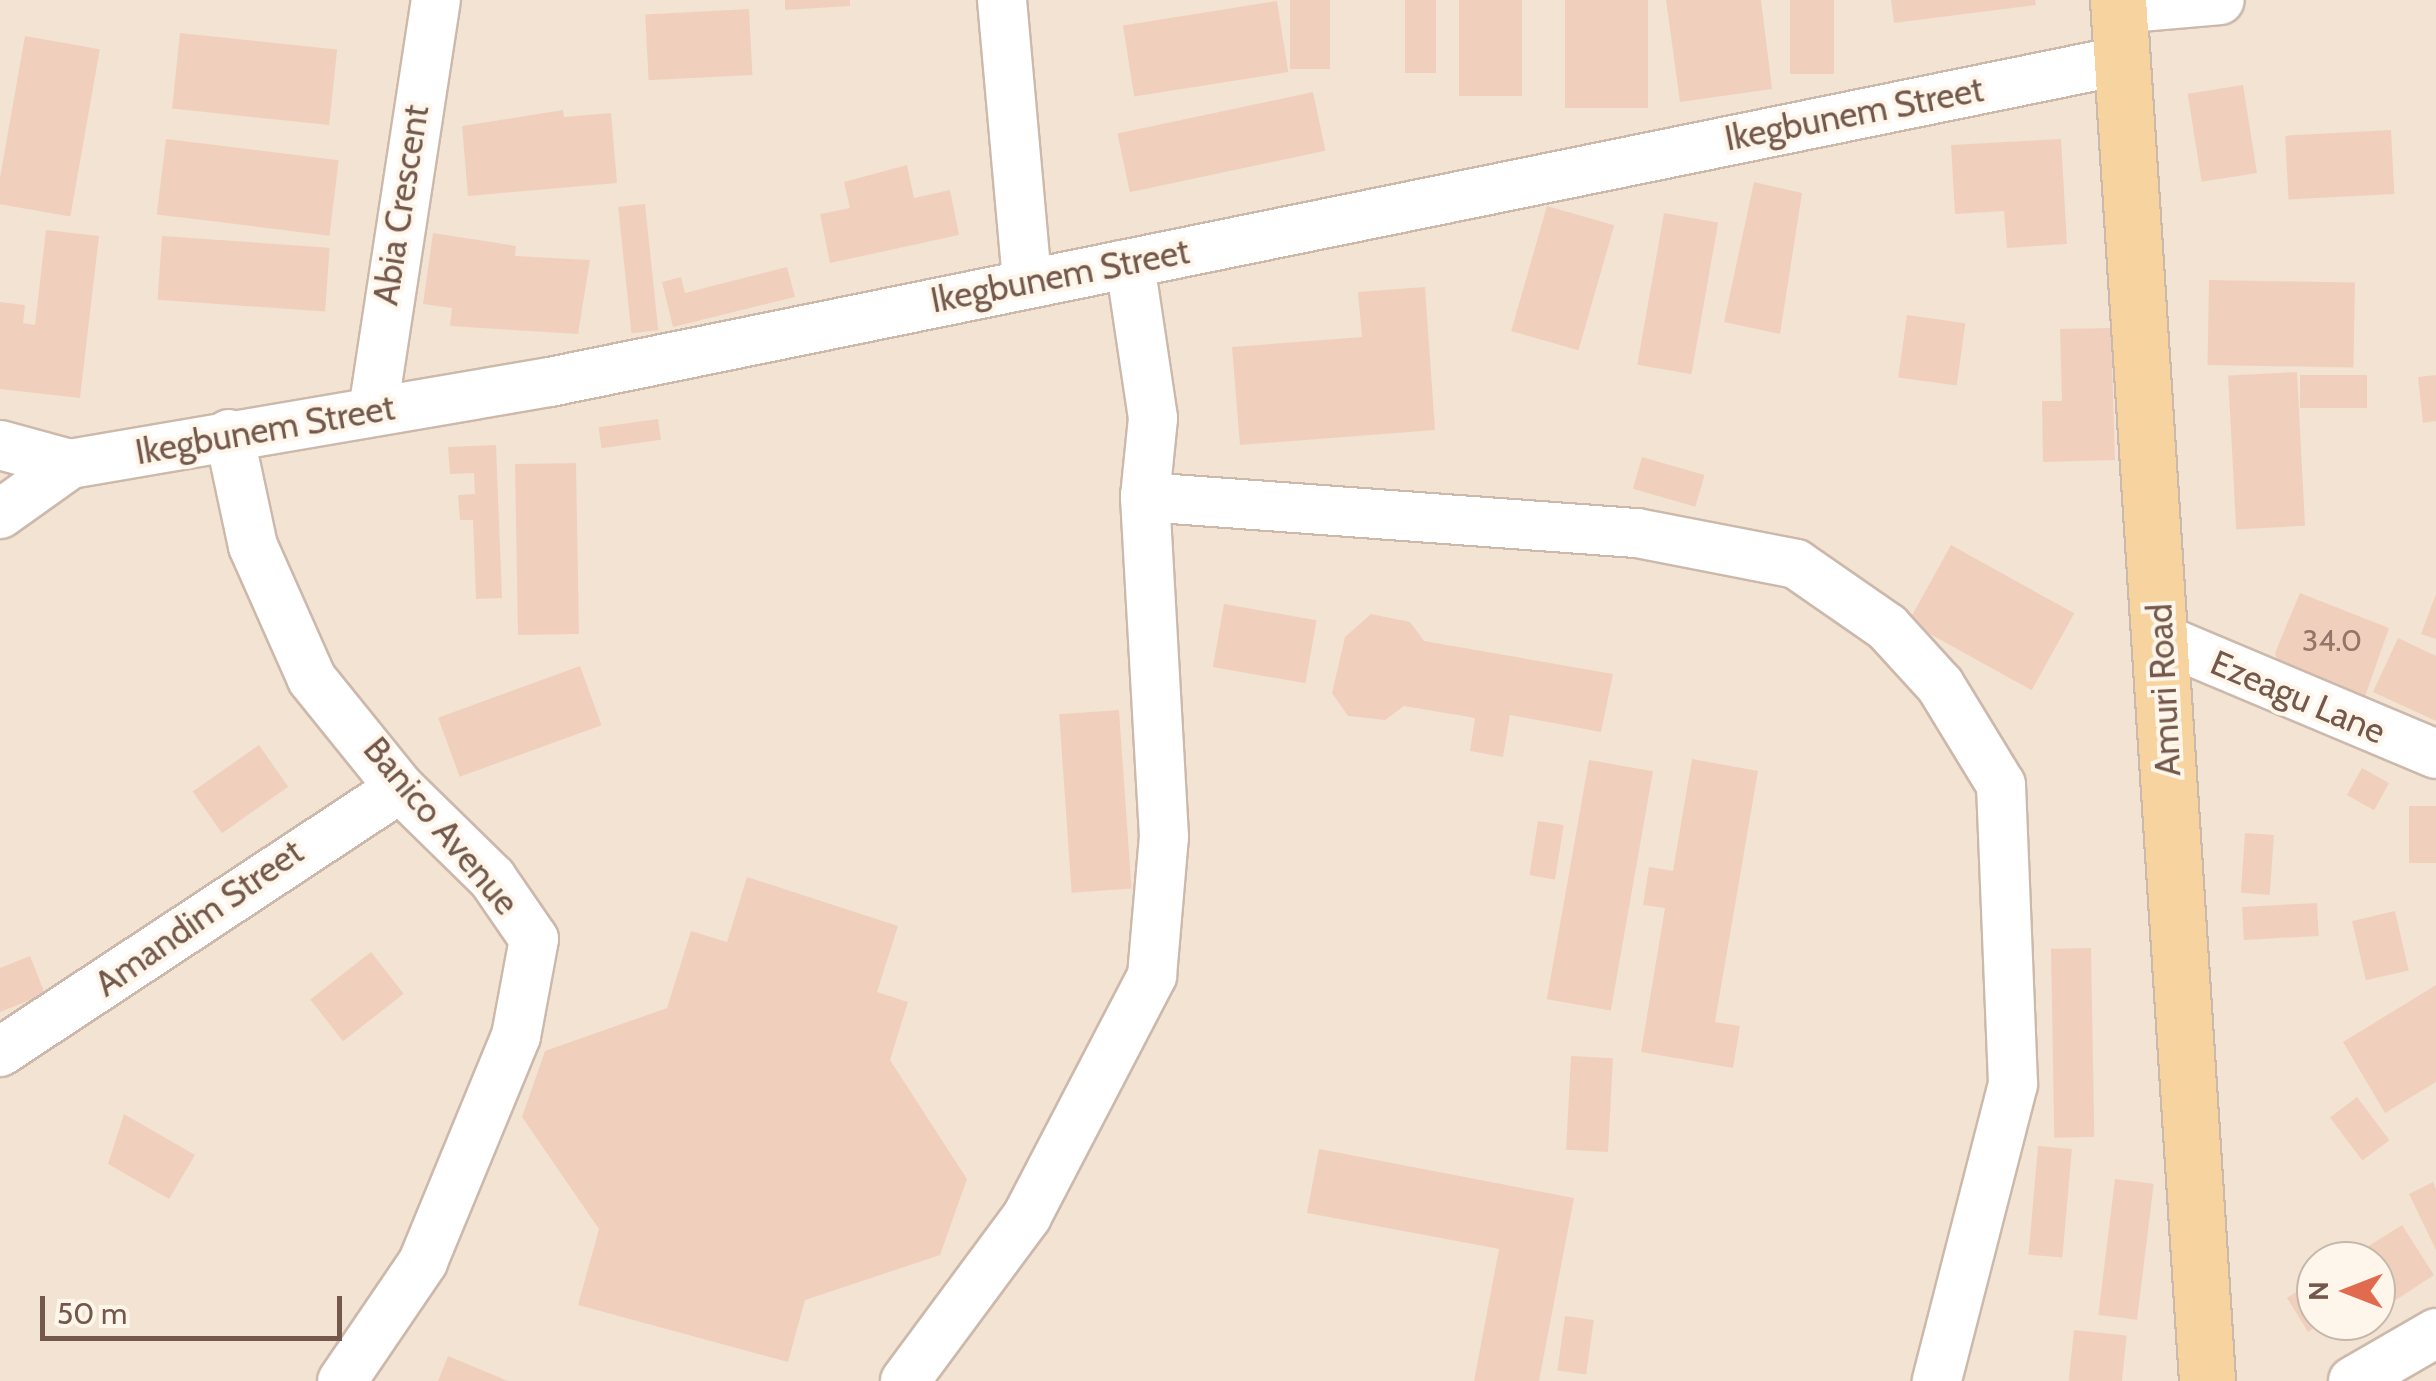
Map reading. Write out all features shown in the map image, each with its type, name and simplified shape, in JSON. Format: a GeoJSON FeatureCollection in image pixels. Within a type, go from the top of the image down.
{"type":"FeatureCollection","features":[{"type":"Feature","properties":{"kind":"main road","name":"Amuri Road"},"geometry":{"type":"LineString","coordinates":[[2119,24],[2208,1381]]}},
{"type":"Feature","properties":{"kind":"street","name":"Abia Crescent"},"geometry":{"type":"LineString","coordinates":[[374,410],[436,0]]}},
{"type":"Feature","properties":{"kind":"street"},"geometry":{"type":"LineString","coordinates":[[1002,0],[1026,282]]}},
{"type":"Feature","properties":{"kind":"street","name":"Ikegbunem Street"},"geometry":{"type":"LineString","coordinates":[[0,445],[70,464],[374,410],[1122,265],[2220,0]]}},
{"type":"Feature","properties":{"kind":"street"},"geometry":{"type":"LineString","coordinates":[[905,1381],[1027,1216],[1152,976],[1164,837],[1146,497],[1153,418],[1131,271],[1122,265]]}},
{"type":"Feature","properties":{"kind":"street","name":"Banico Avenue"},"geometry":{"type":"LineString","coordinates":[[229,434],[253,546],[312,679],[400,788],[492,878],[534,939],[531,992],[423,1262],[342,1381]]}},
{"type":"Feature","properties":{"kind":"street"},"geometry":{"type":"LineString","coordinates":[[0,514],[70,464]]}},
{"type":"Feature","properties":{"kind":"street"},"geometry":{"type":"LineString","coordinates":[[1146,497],[1637,533],[1796,564],[1887,627],[1940,685],[2001,785],[2013,1084],[1937,1381]]}},
{"type":"Feature","properties":{"kind":"street","name":"Ezeagu Lane"},"geometry":{"type":"LineString","coordinates":[[2160,638],[2436,754]]}},
{"type":"Feature","properties":{"kind":"street","name":"Amandim Street"},"geometry":{"type":"LineString","coordinates":[[0,1052],[400,788]]}},
{"type":"Feature","properties":{"kind":"street"},"geometry":{"type":"LineString","coordinates":[[2353,1381],[2436,1334]]}},
{"type":"Feature","properties":{"kind":"shaded area"},"geometry":{"type":"Polygon","coordinates":[[[0,0],[2436,0],[2436,1381],[0,1381],[0,0]]]}},
{"type":"Feature","properties":{"kind":"building"},"geometry":{"type":"Polygon","coordinates":[[[785,0],[850,0],[850,6],[785,10],[785,0]]]}},
{"type":"Feature","properties":{"kind":"building"},"geometry":{"type":"Polygon","coordinates":[[[1290,0],[1330,0],[1330,69],[1290,69],[1290,0]]]}},
{"type":"Feature","properties":{"kind":"building"},"geometry":{"type":"Polygon","coordinates":[[[1405,0],[1436,0],[1436,73],[1405,73],[1405,0]]]}},
{"type":"Feature","properties":{"kind":"building"},"geometry":{"type":"Polygon","coordinates":[[[1459,0],[1522,0],[1522,96],[1459,96],[1459,0]]]}},
{"type":"Feature","properties":{"kind":"building"},"geometry":{"type":"Polygon","coordinates":[[[1565,0],[1648,0],[1648,108],[1565,108],[1565,0]]]}},
{"type":"Feature","properties":{"kind":"building"},"geometry":{"type":"Polygon","coordinates":[[[1666,0],[1761,0],[1772,89],[1680,102],[1666,0]]]}},
{"type":"Feature","properties":{"kind":"building"},"geometry":{"type":"Polygon","coordinates":[[[1790,0],[1834,0],[1834,74],[1790,74],[1790,0]]]}},
{"type":"Feature","properties":{"kind":"building"},"geometry":{"type":"Polygon","coordinates":[[[1891,0],[2035,0],[2036,5],[1894,23],[1891,0]]]}},
{"type":"Feature","properties":{"kind":"building"},"geometry":{"type":"Polygon","coordinates":[[[1277,1],[1288,72],[1134,97],[1123,25],[1277,1]]]}},
{"type":"Feature","properties":{"kind":"building"},"geometry":{"type":"Polygon","coordinates":[[[749,9],[752,75],[649,80],[645,14],[749,9]]]}},
{"type":"Feature","properties":{"kind":"building"},"geometry":{"type":"Polygon","coordinates":[[[180,33],[337,50],[329,125],[172,109],[180,33]]]}},
{"type":"Feature","properties":{"kind":"building"},"geometry":{"type":"Polygon","coordinates":[[[25,36],[100,49],[70,217],[0,204],[0,178],[25,36]]]}},
{"type":"Feature","properties":{"kind":"building"},"geometry":{"type":"Polygon","coordinates":[[[2243,85],[2257,173],[2202,182],[2188,94],[2243,85]]]}},
{"type":"Feature","properties":{"kind":"building"},"geometry":{"type":"Polygon","coordinates":[[[1313,92],[1325,151],[1130,192],[1117,134],[1313,92]]]}},
{"type":"Feature","properties":{"kind":"building"},"geometry":{"type":"Polygon","coordinates":[[[563,110],[564,117],[611,113],[617,183],[468,196],[462,126],[563,110]]]}},
{"type":"Feature","properties":{"kind":"building"},"geometry":{"type":"Polygon","coordinates":[[[2391,130],[2394,194],[2288,199],[2285,136],[2391,130]]]}},
{"type":"Feature","properties":{"kind":"building"},"geometry":{"type":"Polygon","coordinates":[[[166,139],[339,160],[329,236],[157,214],[166,139]]]}},
{"type":"Feature","properties":{"kind":"building"},"geometry":{"type":"Polygon","coordinates":[[[2061,139],[2067,244],[2007,248],[2004,211],[1955,214],[1951,145],[2061,139]]]}},
{"type":"Feature","properties":{"kind":"building"},"geometry":{"type":"Polygon","coordinates":[[[907,165],[914,198],[950,190],[959,235],[830,263],[820,214],[850,208],[844,182],[907,165]]]}},
{"type":"Feature","properties":{"kind":"building"},"geometry":{"type":"Polygon","coordinates":[[[1754,182],[1802,193],[1780,334],[1724,322],[1754,182]]]}},
{"type":"Feature","properties":{"kind":"building"},"geometry":{"type":"Polygon","coordinates":[[[645,204],[658,330],[631,333],[618,207],[645,204]]]}},
{"type":"Feature","properties":{"kind":"building"},"geometry":{"type":"Polygon","coordinates":[[[1547,206],[1614,225],[1578,350],[1511,331],[1547,206]]]}},
{"type":"Feature","properties":{"kind":"building"},"geometry":{"type":"Polygon","coordinates":[[[1664,213],[1718,223],[1691,374],[1637,365],[1664,213]]]}},
{"type":"Feature","properties":{"kind":"building"},"geometry":{"type":"Polygon","coordinates":[[[46,230],[99,236],[80,398],[0,389],[0,302],[25,305],[23,323],[35,325],[46,230]]]}},
{"type":"Feature","properties":{"kind":"building"},"geometry":{"type":"Polygon","coordinates":[[[433,233],[516,246],[515,256],[590,260],[578,334],[450,326],[452,308],[423,304],[433,233]]]}},
{"type":"Feature","properties":{"kind":"building"},"geometry":{"type":"Polygon","coordinates":[[[162,236],[330,248],[325,312],[158,300],[162,236]]]}},
{"type":"Feature","properties":{"kind":"building"},"geometry":{"type":"Polygon","coordinates":[[[787,267],[795,297],[673,327],[662,282],[681,277],[685,293],[787,267]]]}},
{"type":"Feature","properties":{"kind":"building"},"geometry":{"type":"Polygon","coordinates":[[[2209,280],[2355,283],[2353,368],[2208,365],[2209,280]]]}},
{"type":"Feature","properties":{"kind":"building"},"geometry":{"type":"Polygon","coordinates":[[[1425,287],[1435,430],[1240,445],[1232,347],[1362,337],[1358,292],[1425,287]]]}},
{"type":"Feature","properties":{"kind":"building"},"geometry":{"type":"Polygon","coordinates":[[[1907,315],[1965,323],[1957,386],[1898,377],[1907,315]]]}},
{"type":"Feature","properties":{"kind":"building"},"geometry":{"type":"Polygon","coordinates":[[[2111,328],[2115,460],[2043,462],[2042,401],[2062,401],[2060,329],[2111,328]]]}},
{"type":"Feature","properties":{"kind":"building"},"geometry":{"type":"Polygon","coordinates":[[[2297,372],[2305,526],[2236,529],[2228,376],[2297,372]]]}},
{"type":"Feature","properties":{"kind":"building"},"geometry":{"type":"Polygon","coordinates":[[[2300,375],[2367,375],[2367,408],[2300,408],[2300,375]]]}},
{"type":"Feature","properties":{"kind":"building"},"geometry":{"type":"Polygon","coordinates":[[[2436,375],[2436,421],[2423,423],[2418,377],[2436,375]]]}},
{"type":"Feature","properties":{"kind":"building"},"geometry":{"type":"Polygon","coordinates":[[[658,419],[661,440],[602,448],[599,427],[658,419]]]}},
{"type":"Feature","properties":{"kind":"building"},"geometry":{"type":"Polygon","coordinates":[[[496,445],[502,598],[476,599],[473,520],[460,520],[458,495],[475,494],[474,473],[450,474],[448,447],[496,445]]]}},
{"type":"Feature","properties":{"kind":"building"},"geometry":{"type":"Polygon","coordinates":[[[1642,457],[1704,475],[1695,507],[1633,489],[1642,457]]]}},
{"type":"Feature","properties":{"kind":"building"},"geometry":{"type":"Polygon","coordinates":[[[576,463],[579,634],[518,635],[515,464],[576,463]]]}},
{"type":"Feature","properties":{"kind":"building"},"geometry":{"type":"Polygon","coordinates":[[[1951,545],[2074,613],[2032,690],[1908,622],[1951,545]]]}},
{"type":"Feature","properties":{"kind":"building"},"geometry":{"type":"Polygon","coordinates":[[[2300,593],[2389,628],[2361,708],[2281,674],[2275,653],[2300,593]]]}},
{"type":"Feature","properties":{"kind":"building"},"geometry":{"type":"Polygon","coordinates":[[[2436,594],[2436,639],[2421,634],[2436,594]]]}},
{"type":"Feature","properties":{"kind":"building"},"geometry":{"type":"Polygon","coordinates":[[[1224,604],[1317,620],[1305,683],[1213,667],[1224,604]]]}},
{"type":"Feature","properties":{"kind":"building"},"geometry":{"type":"Polygon","coordinates":[[[1371,614],[1410,622],[1424,641],[1613,674],[1601,732],[1510,715],[1503,757],[1470,751],[1475,718],[1404,706],[1385,720],[1348,716],[1332,693],[1345,637],[1371,614]]]}},
{"type":"Feature","properties":{"kind":"building"},"geometry":{"type":"Polygon","coordinates":[[[2398,638],[2436,656],[2436,721],[2373,692],[2398,638]]]}},
{"type":"Feature","properties":{"kind":"building"},"geometry":{"type":"Polygon","coordinates":[[[580,666],[602,725],[460,777],[438,718],[580,666]]]}},
{"type":"Feature","properties":{"kind":"building"},"geometry":{"type":"Polygon","coordinates":[[[1119,710],[1131,889],[1072,893],[1059,714],[1119,710]]]}},
{"type":"Feature","properties":{"kind":"building"},"geometry":{"type":"Polygon","coordinates":[[[259,745],[288,787],[222,833],[193,791],[259,745]]]}},
{"type":"Feature","properties":{"kind":"building"},"geometry":{"type":"Polygon","coordinates":[[[1692,759],[1758,771],[1715,1022],[1740,1026],[1733,1068],[1641,1052],[1665,908],[1643,905],[1649,867],[1673,871],[1692,759]]]}},
{"type":"Feature","properties":{"kind":"building"},"geometry":{"type":"Polygon","coordinates":[[[1589,760],[1653,771],[1611,1011],[1547,999],[1589,760]]]}},
{"type":"Feature","properties":{"kind":"building"},"geometry":{"type":"Polygon","coordinates":[[[2362,768],[2389,783],[2374,810],[2347,795],[2362,768]]]}},
{"type":"Feature","properties":{"kind":"building"},"geometry":{"type":"Polygon","coordinates":[[[2409,806],[2436,806],[2436,863],[2409,863],[2409,806]]]}},
{"type":"Feature","properties":{"kind":"building"},"geometry":{"type":"Polygon","coordinates":[[[1538,821],[1564,825],[1555,879],[1529,875],[1538,821]]]}},
{"type":"Feature","properties":{"kind":"building"},"geometry":{"type":"Polygon","coordinates":[[[2245,833],[2274,835],[2270,895],[2241,893],[2245,833]]]}},
{"type":"Feature","properties":{"kind":"building"},"geometry":{"type":"Polygon","coordinates":[[[747,877],[898,926],[877,992],[908,1002],[890,1060],[967,1179],[940,1255],[805,1300],[788,1362],[578,1305],[599,1229],[522,1117],[545,1051],[667,1008],[691,931],[727,942],[747,877]]]}},
{"type":"Feature","properties":{"kind":"building"},"geometry":{"type":"Polygon","coordinates":[[[2317,903],[2319,936],[2244,940],[2242,907],[2317,903]]]}},
{"type":"Feature","properties":{"kind":"building"},"geometry":{"type":"Polygon","coordinates":[[[2395,911],[2409,970],[2366,980],[2352,921],[2395,911]]]}},
{"type":"Feature","properties":{"kind":"building"},"geometry":{"type":"Polygon","coordinates":[[[2091,948],[2094,1137],[2054,1138],[2051,949],[2091,948]]]}},
{"type":"Feature","properties":{"kind":"building"},"geometry":{"type":"Polygon","coordinates":[[[371,952],[404,994],[343,1041],[310,999],[371,952]]]}},
{"type":"Feature","properties":{"kind":"building"},"geometry":{"type":"Polygon","coordinates":[[[30,956],[45,994],[0,1012],[0,968],[30,956]]]}},
{"type":"Feature","properties":{"kind":"building"},"geometry":{"type":"Polygon","coordinates":[[[2436,985],[2436,1082],[2385,1113],[2343,1042],[2436,985]]]}},
{"type":"Feature","properties":{"kind":"building"},"geometry":{"type":"Polygon","coordinates":[[[1571,1056],[1613,1058],[1608,1152],[1566,1150],[1571,1056]]]}},
{"type":"Feature","properties":{"kind":"building"},"geometry":{"type":"Polygon","coordinates":[[[2357,1097],[2389,1140],[2362,1161],[2330,1117],[2357,1097]]]}},
{"type":"Feature","properties":{"kind":"building"},"geometry":{"type":"Polygon","coordinates":[[[124,1114],[195,1155],[169,1199],[108,1164],[124,1114]]]}},
{"type":"Feature","properties":{"kind":"building"},"geometry":{"type":"Polygon","coordinates":[[[2038,1146],[2072,1149],[2062,1258],[2029,1255],[2038,1146]]]}},
{"type":"Feature","properties":{"kind":"building"},"geometry":{"type":"Polygon","coordinates":[[[1319,1149],[1574,1198],[1539,1381],[1474,1381],[1499,1249],[1307,1213],[1319,1149]]]}},
{"type":"Feature","properties":{"kind":"building"},"geometry":{"type":"Polygon","coordinates":[[[2115,1179],[2154,1184],[2137,1320],[2098,1315],[2115,1179]]]}},
{"type":"Feature","properties":{"kind":"building"},"geometry":{"type":"Polygon","coordinates":[[[2433,1182],[2436,1189],[2436,1250],[2409,1194],[2433,1182]]]}},
{"type":"Feature","properties":{"kind":"building"},"geometry":{"type":"Polygon","coordinates":[[[2402,1225],[2434,1275],[2396,1300],[2396,1241],[2377,1241],[2402,1225]]]}},
{"type":"Feature","properties":{"kind":"building"},"geometry":{"type":"Polygon","coordinates":[[[2296,1292],[2296,1313],[2287,1298],[2296,1292]]]}},
{"type":"Feature","properties":{"kind":"building"},"geometry":{"type":"Polygon","coordinates":[[[1565,1316],[1594,1320],[1586,1375],[1557,1370],[1565,1316]]]}},
{"type":"Feature","properties":{"kind":"building"},"geometry":{"type":"Polygon","coordinates":[[[2074,1330],[2127,1336],[2122,1381],[2069,1381],[2074,1330]]]}},
{"type":"Feature","properties":{"kind":"building"},"geometry":{"type":"Polygon","coordinates":[[[448,1356],[508,1381],[438,1381],[448,1356]]]}}]}
